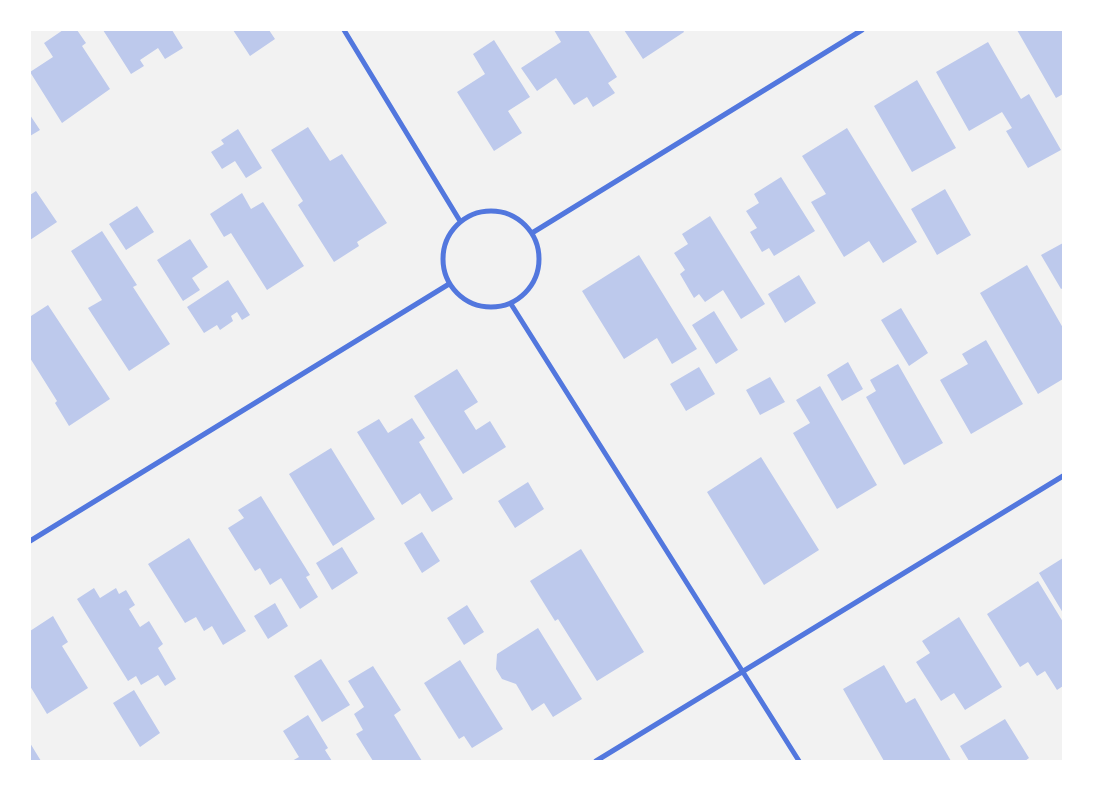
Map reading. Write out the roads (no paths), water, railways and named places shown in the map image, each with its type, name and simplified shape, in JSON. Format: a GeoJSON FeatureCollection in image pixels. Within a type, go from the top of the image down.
{"type":"FeatureCollection","features":[{"type":"Feature","properties":{"kind":"street"},"geometry":{"type":"LineString","coordinates":[[344,30],[460,221]]}},
{"type":"Feature","properties":{"kind":"street"},"geometry":{"type":"LineString","coordinates":[[532,233],[862,30]]}},
{"type":"Feature","properties":{"kind":"street"},"geometry":{"type":"LineString","coordinates":[[499,212],[521,221],[532,233],[538,248],[539,265],[534,281],[525,294],[511,304],[494,308],[476,306],[461,298],[449,284],[443,268],[443,251],[449,234],[460,221],[475,213],[499,212]]}},
{"type":"Feature","properties":{"kind":"street"},"geometry":{"type":"LineString","coordinates":[[30,541],[449,284]]}},
{"type":"Feature","properties":{"kind":"street"},"geometry":{"type":"LineString","coordinates":[[511,304],[799,761]]}},
{"type":"Feature","properties":{"kind":"street"},"geometry":{"type":"LineString","coordinates":[[596,761],[1063,476]]}}]}
